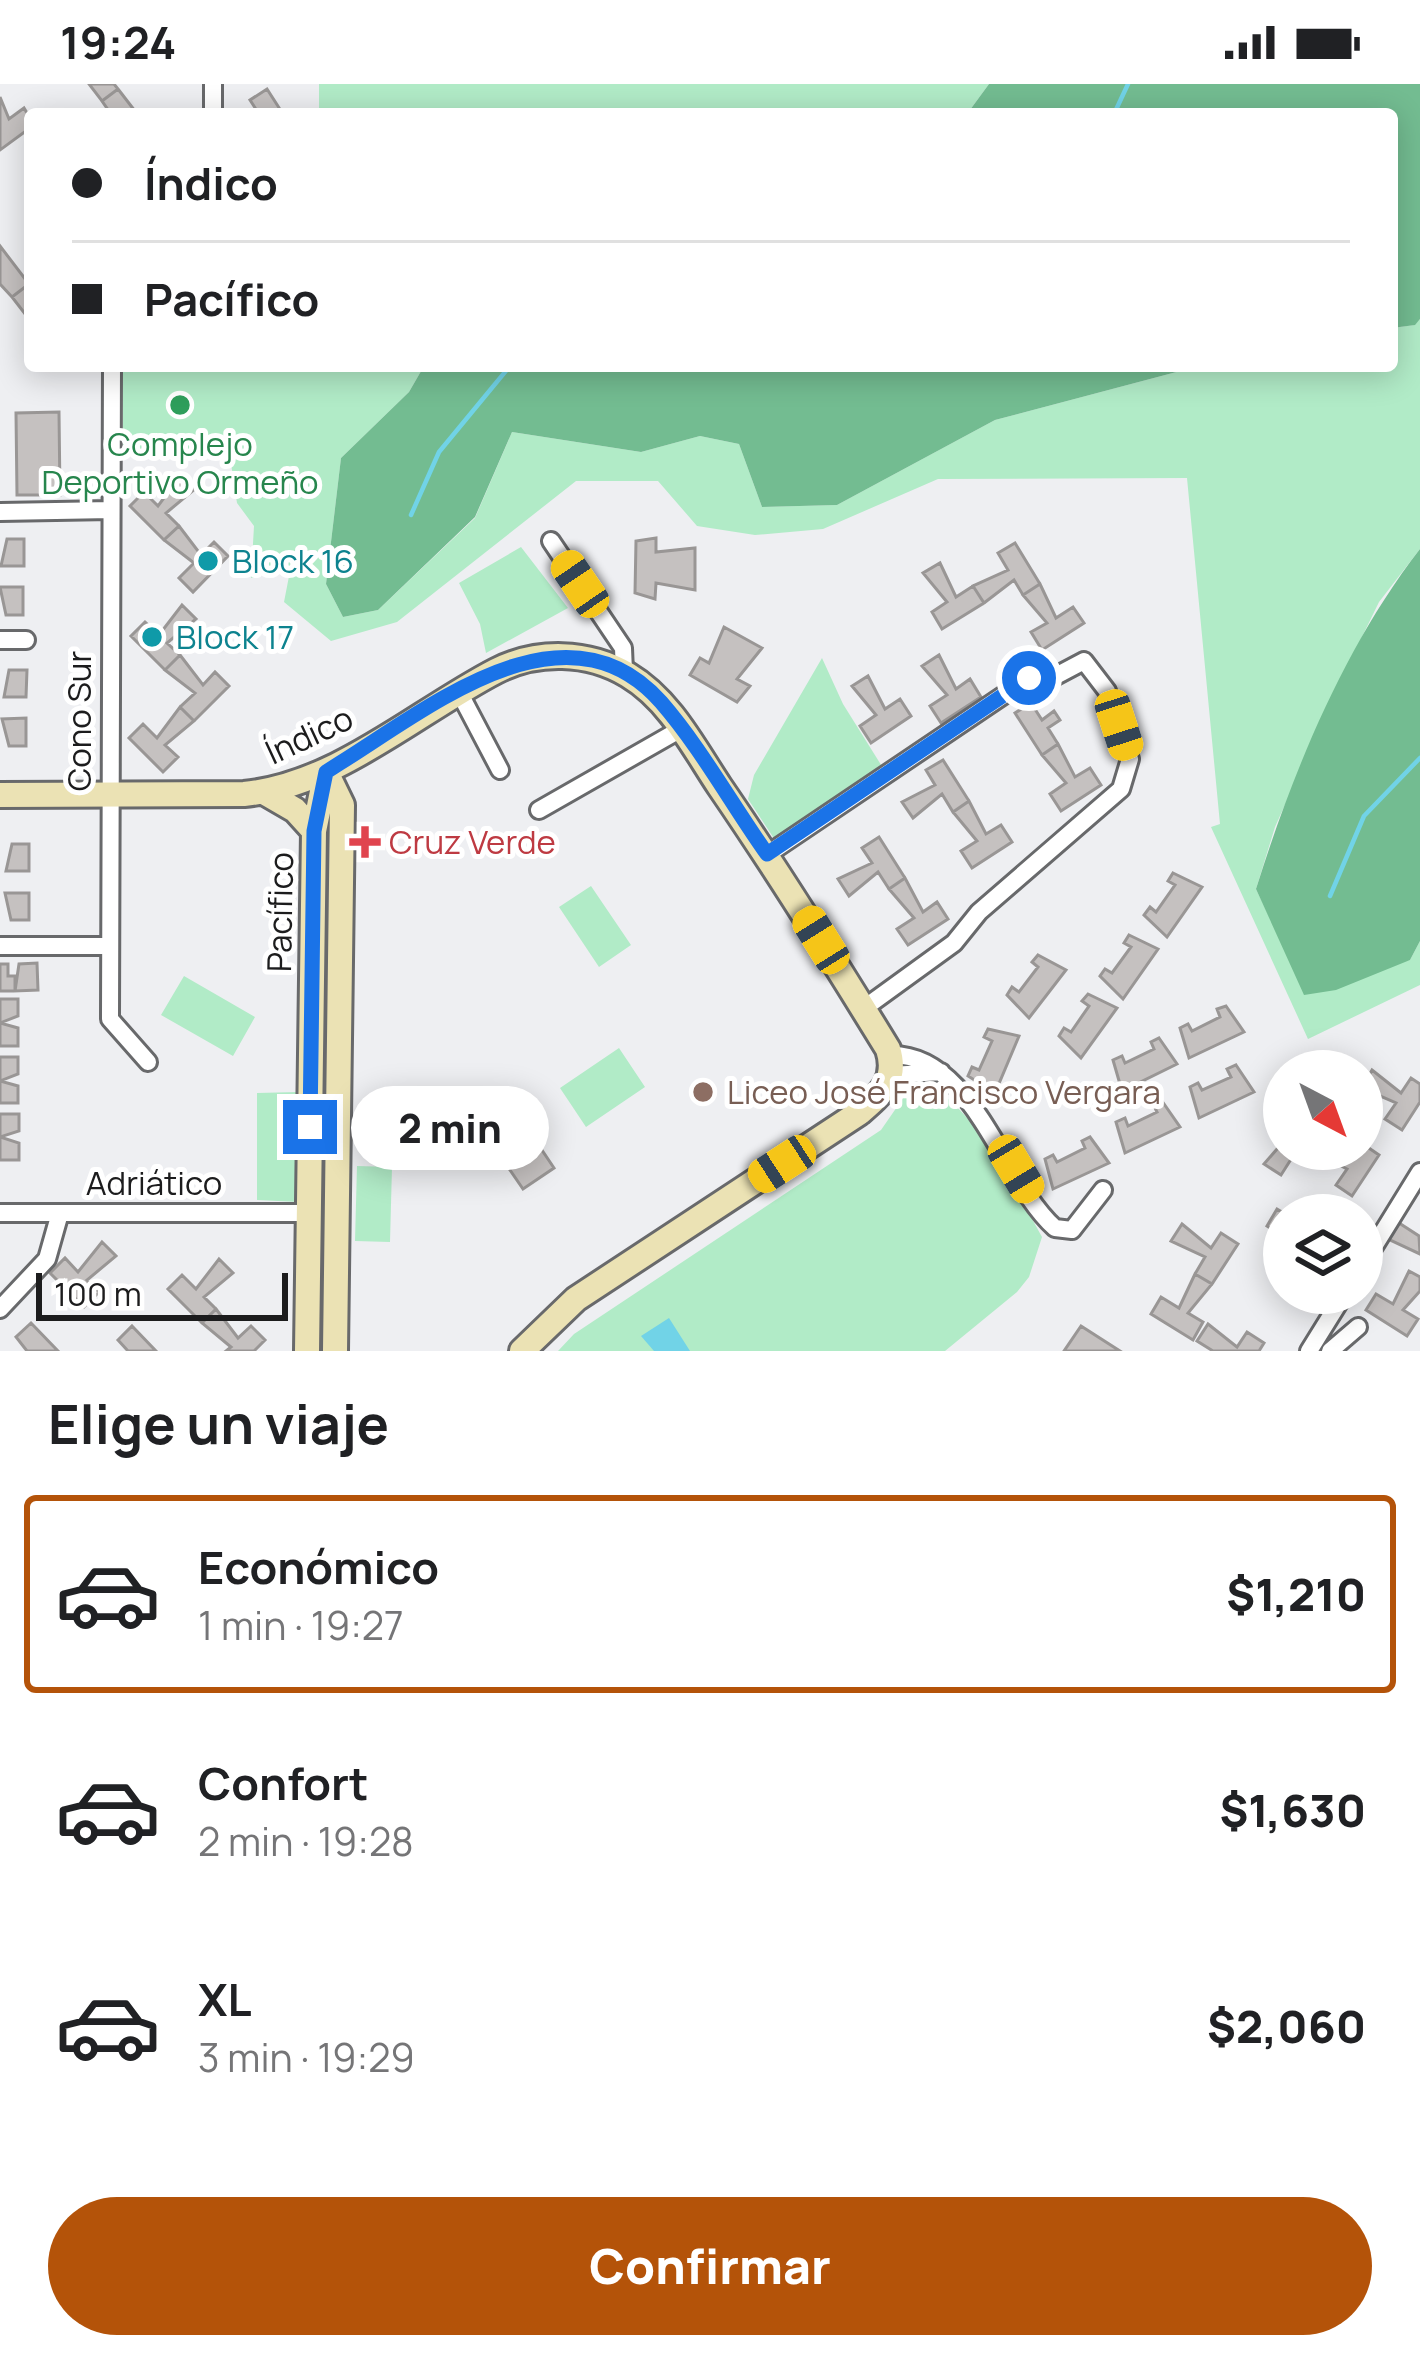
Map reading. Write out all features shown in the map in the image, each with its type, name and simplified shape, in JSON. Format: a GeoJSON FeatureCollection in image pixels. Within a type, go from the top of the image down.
{"type":"FeatureCollection","features":[{"type":"Feature","properties":{"kind":"street","name":"Cono Sur"},"geometry":{"type":"LineString","coordinates":[[112,372],[110,1019],[148,1062]]}},
{"type":"Feature","properties":{"kind":"street"},"geometry":{"type":"LineString","coordinates":[[0,512],[111,510]]}},
{"type":"Feature","properties":{"kind":"street","name":"Índico"},"geometry":{"type":"LineString","coordinates":[[551,541],[623,648],[624,672]]}},
{"type":"Feature","properties":{"kind":"street"},"geometry":{"type":"LineString","coordinates":[[0,640],[26,640]]}},
{"type":"Feature","properties":{"kind":"street","name":"Índico"},"geometry":{"type":"LineString","coordinates":[[0,795],[264,792],[326,772],[501,669],[544,657],[591,660],[624,672],[659,700],[681,729],[767,854],[863,1009],[891,1065]]}},
{"type":"Feature","properties":{"kind":"street"},"geometry":{"type":"LineString","coordinates":[[767,854],[1023,671],[1050,679],[1084,661],[1107,691],[1130,759],[1121,789],[980,913],[954,943],[863,1009]]}},
{"type":"Feature","properties":{"kind":"street"},"geometry":{"type":"LineString","coordinates":[[459,692],[500,770]]}},
{"type":"Feature","properties":{"kind":"street"},"geometry":{"type":"LineString","coordinates":[[539,810],[681,729]]}},
{"type":"Feature","properties":{"kind":"street"},"geometry":{"type":"LineString","coordinates":[[342,805],[374,742]]}},
{"type":"Feature","properties":{"kind":"street","name":"Pacífico"},"geometry":{"type":"LineString","coordinates":[[326,772],[342,805],[335,1351]]}},
{"type":"Feature","properties":{"kind":"street","name":"Pacífico"},"geometry":{"type":"LineString","coordinates":[[307,1351],[314,831],[326,772]]}},
{"type":"Feature","properties":{"kind":"street"},"geometry":{"type":"LineString","coordinates":[[264,792],[295,810],[314,831]]}},
{"type":"Feature","properties":{"kind":"street"},"geometry":{"type":"LineString","coordinates":[[0,946],[109,946]]}},
{"type":"Feature","properties":{"kind":"street"},"geometry":{"type":"LineString","coordinates":[[522,1351],[577,1299],[859,1113],[883,1092],[891,1065],[941,1072],[1054,1228],[1072,1230],[1079,1225],[1102,1190]]}},
{"type":"Feature","properties":{"kind":"street"},"geometry":{"type":"LineString","coordinates":[[1383,1232],[1420,1172]]}},
{"type":"Feature","properties":{"kind":"street","name":"Adriático"},"geometry":{"type":"LineString","coordinates":[[0,1213],[309,1213]]}},
{"type":"Feature","properties":{"kind":"street"},"geometry":{"type":"LineString","coordinates":[[0,1309],[47,1258],[60,1213]]}},
{"type":"Feature","properties":{"kind":"street"},"geometry":{"type":"LineString","coordinates":[[1309,1351],[1332,1314]]}},
{"type":"Feature","properties":{"kind":"street"},"geometry":{"type":"LineString","coordinates":[[1330,1351],[1358,1327]]}},
{"type":"Feature","properties":{"kind":"green space"},"geometry":{"type":"Polygon","coordinates":[[[319,84],[989,84],[971,108],[319,108],[319,84]]]}},
{"type":"Feature","properties":{"kind":"green space"},"geometry":{"type":"Polygon","coordinates":[[[989,84],[1420,84],[1420,319],[1415,325],[1398,327],[1398,108],[971,108],[989,84]]]}},
{"type":"Feature","properties":{"kind":"green space"},"geometry":{"type":"Polygon","coordinates":[[[1420,319],[1420,549],[1379,602],[1339,684],[1275,827],[1256,889],[1296,973],[1410,960],[1420,941],[1420,985],[1308,1039],[1211,827],[1220,824],[1187,478],[938,479],[823,529],[755,535],[697,526],[658,481],[576,481],[397,622],[331,641],[284,602],[291,566],[251,578],[254,526],[237,503],[230,457],[123,451],[122,372],[421,372],[409,392],[341,458],[326,584],[343,617],[378,610],[475,518],[512,432],[641,452],[700,436],[739,444],[762,507],[837,505],[995,420],[1176,372],[1398,372],[1398,327],[1420,319]]]}},
{"type":"Feature","properties":{"kind":"green space"},"geometry":{"type":"Polygon","coordinates":[[[421,372],[1176,372],[995,420],[837,505],[762,507],[739,444],[700,436],[641,452],[512,432],[475,517],[378,610],[343,617],[326,584],[341,458],[409,392],[421,372]]]}},
{"type":"Feature","properties":{"kind":"green space"},"geometry":{"type":"Polygon","coordinates":[[[521,547],[568,608],[486,653],[480,624],[459,583],[521,547]]]}},
{"type":"Feature","properties":{"kind":"green space"},"geometry":{"type":"Polygon","coordinates":[[[1420,549],[1420,941],[1410,960],[1336,990],[1304,995],[1256,889],[1323,712],[1368,627],[1420,549]]]}},
{"type":"Feature","properties":{"kind":"green space"},"geometry":{"type":"Polygon","coordinates":[[[822,658],[843,704],[883,768],[775,840],[748,799],[754,775],[822,658]]]}},
{"type":"Feature","properties":{"kind":"green space"},"geometry":{"type":"Polygon","coordinates":[[[591,886],[631,945],[599,967],[559,907],[591,886]]]}},
{"type":"Feature","properties":{"kind":"green space"},"geometry":{"type":"Polygon","coordinates":[[[184,976],[255,1017],[233,1056],[161,1015],[184,976]]]}},
{"type":"Feature","properties":{"kind":"green space"},"geometry":{"type":"Polygon","coordinates":[[[619,1048],[645,1087],[586,1127],[560,1088],[619,1048]]]}},
{"type":"Feature","properties":{"kind":"green space"},"geometry":{"type":"Polygon","coordinates":[[[920,1082],[939,1091],[974,1126],[1042,1237],[1029,1277],[1017,1292],[945,1351],[558,1351],[574,1334],[881,1130],[908,1091],[920,1082]]]}},
{"type":"Feature","properties":{"kind":"green space"},"geometry":{"type":"Polygon","coordinates":[[[298,1092],[299,1202],[257,1200],[257,1093],[298,1092]]]}},
{"type":"Feature","properties":{"kind":"green space"},"geometry":{"type":"Polygon","coordinates":[[[357,1166],[392,1167],[390,1242],[355,1241],[357,1166]]]}},
{"type":"Feature","properties":{"kind":"water"},"geometry":{"type":"Polygon","coordinates":[[[669,1318],[690,1351],[654,1351],[641,1336],[669,1318]]]}},
{"type":"Feature","properties":{"kind":"building"},"geometry":{"type":"Polygon","coordinates":[[[89,84],[114,84],[118,89],[102,101],[89,84]]]}},
{"type":"Feature","properties":{"kind":"building"},"geometry":{"type":"Polygon","coordinates":[[[118,89],[133,108],[107,108],[102,101],[118,89]]]}},
{"type":"Feature","properties":{"kind":"building"},"geometry":{"type":"Polygon","coordinates":[[[267,89],[279,108],[255,108],[250,100],[267,89]]]}},
{"type":"Feature","properties":{"kind":"building"},"geometry":{"type":"Polygon","coordinates":[[[0,97],[9,119],[24,108],[24,132],[0,150],[0,97]]]}},
{"type":"Feature","properties":{"kind":"building"},"geometry":{"type":"Polygon","coordinates":[[[0,246],[24,277],[24,288],[12,297],[0,284],[0,246]]]}},
{"type":"Feature","properties":{"kind":"building"},"geometry":{"type":"Polygon","coordinates":[[[24,288],[24,313],[12,297],[24,288]]]}},
{"type":"Feature","properties":{"kind":"building"},"geometry":{"type":"Polygon","coordinates":[[[59,412],[60,495],[17,495],[16,413],[59,412]]]}},
{"type":"Feature","properties":{"kind":"building"},"geometry":{"type":"Polygon","coordinates":[[[181,475],[195,489],[166,513],[179,526],[164,540],[130,506],[144,492],[158,506],[181,475]]]}},
{"type":"Feature","properties":{"kind":"building","name":"Block 16"},"geometry":{"type":"Polygon","coordinates":[[[179,526],[201,555],[214,542],[228,556],[193,592],[179,578],[194,563],[164,540],[179,526]]]}},
{"type":"Feature","properties":{"kind":"building"},"geometry":{"type":"Polygon","coordinates":[[[656,538],[656,552],[695,548],[695,590],[656,583],[655,599],[635,593],[636,541],[656,538]]]}},
{"type":"Feature","properties":{"kind":"building"},"geometry":{"type":"Polygon","coordinates":[[[7,539],[24,539],[24,566],[1,566],[7,539]]]}},
{"type":"Feature","properties":{"kind":"building"},"geometry":{"type":"Polygon","coordinates":[[[1015,543],[1040,584],[1023,595],[1014,580],[984,603],[973,586],[1008,570],[998,553],[1015,543]]]}},
{"type":"Feature","properties":{"kind":"building"},"geometry":{"type":"Polygon","coordinates":[[[940,563],[956,597],[973,586],[984,603],[942,629],[932,612],[947,602],[923,573],[940,563]]]}},
{"type":"Feature","properties":{"kind":"building"},"geometry":{"type":"Polygon","coordinates":[[[1040,584],[1056,618],[1073,607],[1084,623],[1042,650],[1031,632],[1047,623],[1023,595],[1040,584]]]}},
{"type":"Feature","properties":{"kind":"building"},"geometry":{"type":"Polygon","coordinates":[[[0,587],[23,587],[23,615],[6,615],[0,587]]]}},
{"type":"Feature","properties":{"kind":"building","name":"Block 17"},"geometry":{"type":"Polygon","coordinates":[[[182,605],[196,619],[167,643],[180,655],[165,670],[131,636],[145,622],[159,635],[182,605]]]}},
{"type":"Feature","properties":{"kind":"building"},"geometry":{"type":"Polygon","coordinates":[[[724,627],[762,648],[737,679],[750,686],[737,702],[690,675],[700,658],[709,663],[724,627]]]}},
{"type":"Feature","properties":{"kind":"building"},"geometry":{"type":"Polygon","coordinates":[[[180,655],[203,685],[215,672],[229,686],[194,721],[180,707],[195,693],[165,670],[180,655]]]}},
{"type":"Feature","properties":{"kind":"building"},"geometry":{"type":"Polygon","coordinates":[[[939,655],[956,689],[970,679],[981,697],[941,723],[930,706],[947,695],[922,666],[939,655]]]}},
{"type":"Feature","properties":{"kind":"building"},"geometry":{"type":"Polygon","coordinates":[[[9,670],[27,670],[26,697],[4,697],[9,670]]]}},
{"type":"Feature","properties":{"kind":"building"},"geometry":{"type":"Polygon","coordinates":[[[868,676],[885,709],[900,699],[911,716],[871,743],[860,726],[876,715],[852,686],[868,676]]]}},
{"type":"Feature","properties":{"kind":"building"},"geometry":{"type":"Polygon","coordinates":[[[1031,703],[1042,720],[1054,711],[1060,720],[1048,728],[1058,744],[1042,755],[1015,713],[1031,703]]]}},
{"type":"Feature","properties":{"kind":"building"},"geometry":{"type":"Polygon","coordinates":[[[180,707],[194,721],[165,745],[178,757],[163,772],[129,738],[143,724],[157,738],[180,707]]]}},
{"type":"Feature","properties":{"kind":"building"},"geometry":{"type":"Polygon","coordinates":[[[26,718],[26,746],[9,746],[2,719],[26,718]]]}},
{"type":"Feature","properties":{"kind":"building"},"geometry":{"type":"Polygon","coordinates":[[[1058,744],[1075,777],[1090,768],[1101,785],[1061,811],[1050,794],[1066,783],[1042,755],[1058,744]]]}},
{"type":"Feature","properties":{"kind":"building"},"geometry":{"type":"Polygon","coordinates":[[[943,760],[969,801],[953,812],[942,794],[913,818],[902,802],[935,785],[926,770],[943,760]]]}},
{"type":"Feature","properties":{"kind":"building"},"geometry":{"type":"Polygon","coordinates":[[[969,801],[986,834],[1001,825],[1012,842],[972,868],[961,851],[977,841],[953,812],[969,801]]]}},
{"type":"Feature","properties":{"kind":"building"},"geometry":{"type":"Polygon","coordinates":[[[879,837],[905,878],[889,889],[878,872],[849,896],[838,879],[872,863],[862,848],[879,837]]]}},
{"type":"Feature","properties":{"kind":"building"},"geometry":{"type":"Polygon","coordinates":[[[12,844],[29,844],[29,871],[6,871],[12,844]]]}},
{"type":"Feature","properties":{"kind":"building"},"geometry":{"type":"Polygon","coordinates":[[[1173,873],[1202,887],[1167,937],[1144,915],[1150,907],[1156,912],[1175,885],[1168,881],[1173,873]]]}},
{"type":"Feature","properties":{"kind":"building"},"geometry":{"type":"Polygon","coordinates":[[[905,878],[923,912],[937,902],[948,919],[908,945],[897,929],[914,918],[889,889],[905,878]]]}},
{"type":"Feature","properties":{"kind":"building"},"geometry":{"type":"Polygon","coordinates":[[[5,893],[29,893],[29,920],[11,920],[5,893]]]}},
{"type":"Feature","properties":{"kind":"building"},"geometry":{"type":"Polygon","coordinates":[[[1129,935],[1158,949],[1123,999],[1100,976],[1105,969],[1112,973],[1131,947],[1124,943],[1129,935]]]}},
{"type":"Feature","properties":{"kind":"building"},"geometry":{"type":"Polygon","coordinates":[[[1038,955],[1066,970],[1029,1018],[1007,995],[1012,987],[1019,992],[1038,967],[1032,962],[1038,955]]]}},
{"type":"Feature","properties":{"kind":"building"},"geometry":{"type":"Polygon","coordinates":[[[37,963],[38,990],[15,991],[19,964],[37,963]]]}},
{"type":"Feature","properties":{"kind":"building"},"geometry":{"type":"Polygon","coordinates":[[[0,964],[8,964],[8,976],[15,976],[15,991],[0,991],[0,964]]]}},
{"type":"Feature","properties":{"kind":"building"},"geometry":{"type":"Polygon","coordinates":[[[1088,994],[1117,1008],[1081,1058],[1059,1036],[1064,1028],[1071,1032],[1089,1006],[1082,1001],[1088,994]]]}},
{"type":"Feature","properties":{"kind":"building"},"geometry":{"type":"Polygon","coordinates":[[[0,999],[18,999],[18,1016],[0,1023],[0,999]]]}},
{"type":"Feature","properties":{"kind":"building"},"geometry":{"type":"Polygon","coordinates":[[[1226,1006],[1244,1032],[1189,1058],[1180,1028],[1188,1024],[1192,1031],[1220,1017],[1217,1009],[1226,1006]]]}},
{"type":"Feature","properties":{"kind":"building"},"geometry":{"type":"Polygon","coordinates":[[[0,1023],[18,1028],[18,1046],[0,1046],[0,1023]]]}},
{"type":"Feature","properties":{"kind":"building"},"geometry":{"type":"Polygon","coordinates":[[[988,1029],[1019,1036],[995,1093],[968,1076],[972,1067],[979,1070],[992,1041],[984,1037],[988,1029]]]}},
{"type":"Feature","properties":{"kind":"building"},"geometry":{"type":"Polygon","coordinates":[[[1159,1038],[1177,1064],[1122,1091],[1113,1060],[1122,1056],[1125,1063],[1154,1049],[1151,1042],[1159,1038]]]}},
{"type":"Feature","properties":{"kind":"building"},"geometry":{"type":"Polygon","coordinates":[[[0,1057],[18,1057],[18,1074],[0,1081],[0,1057]]]}},
{"type":"Feature","properties":{"kind":"building"},"geometry":{"type":"Polygon","coordinates":[[[1236,1065],[1254,1092],[1199,1118],[1190,1087],[1198,1083],[1202,1090],[1231,1077],[1227,1069],[1236,1065]]]}},
{"type":"Feature","properties":{"kind":"building"},"geometry":{"type":"Polygon","coordinates":[[[1411,1078],[1420,1084],[1420,1102],[1402,1130],[1385,1119],[1396,1103],[1383,1097],[1383,1079],[1401,1093],[1411,1078]]]}},
{"type":"Feature","properties":{"kind":"building"},"geometry":{"type":"Polygon","coordinates":[[[0,1081],[18,1086],[18,1103],[0,1103],[0,1081]]]}},
{"type":"Feature","properties":{"kind":"building"},"geometry":{"type":"Polygon","coordinates":[[[501,1089],[554,1168],[523,1189],[469,1110],[501,1089]]]}},
{"type":"Feature","properties":{"kind":"building"},"geometry":{"type":"Polygon","coordinates":[[[1162,1101],[1180,1127],[1125,1153],[1116,1122],[1125,1118],[1128,1126],[1157,1112],[1153,1104],[1162,1101]]]}},
{"type":"Feature","properties":{"kind":"building"},"geometry":{"type":"Polygon","coordinates":[[[0,1114],[19,1114],[19,1131],[0,1137],[0,1114]]]}},
{"type":"Feature","properties":{"kind":"building"},"geometry":{"type":"Polygon","coordinates":[[[0,1137],[19,1143],[19,1160],[0,1160],[0,1137]]]}},
{"type":"Feature","properties":{"kind":"building"},"geometry":{"type":"Polygon","coordinates":[[[1090,1137],[1109,1163],[1053,1189],[1045,1159],[1053,1155],[1057,1162],[1085,1148],[1082,1141],[1090,1137]]]}},
{"type":"Feature","properties":{"kind":"building"},"geometry":{"type":"Polygon","coordinates":[[[1346,1170],[1369,1170],[1353,1194],[1336,1185],[1346,1170]]]}},
{"type":"Feature","properties":{"kind":"building"},"geometry":{"type":"Polygon","coordinates":[[[1396,1221],[1419,1236],[1420,1254],[1386,1238],[1396,1221]]]}},
{"type":"Feature","properties":{"kind":"building"},"geometry":{"type":"Polygon","coordinates":[[[1182,1224],[1211,1248],[1221,1233],[1238,1244],[1212,1284],[1195,1274],[1205,1257],[1171,1241],[1182,1224]]]}},
{"type":"Feature","properties":{"kind":"building"},"geometry":{"type":"Polygon","coordinates":[[[102,1242],[116,1256],[87,1280],[99,1292],[84,1307],[50,1273],[65,1258],[78,1272],[102,1242]]]}},
{"type":"Feature","properties":{"kind":"building"},"geometry":{"type":"Polygon","coordinates":[[[219,1259],[233,1273],[204,1297],[216,1309],[202,1323],[168,1289],[182,1275],[196,1289],[219,1259]]]}},
{"type":"Feature","properties":{"kind":"building"},"geometry":{"type":"Polygon","coordinates":[[[1409,1271],[1420,1277],[1420,1291],[1403,1310],[1418,1319],[1407,1336],[1372,1314],[1383,1314],[1383,1298],[1393,1304],[1409,1271]]]}},
{"type":"Feature","properties":{"kind":"building"},"geometry":{"type":"Polygon","coordinates":[[[1195,1274],[1212,1284],[1188,1313],[1203,1322],[1193,1340],[1151,1314],[1161,1297],[1179,1308],[1195,1274]]]}},
{"type":"Feature","properties":{"kind":"building"},"geometry":{"type":"Polygon","coordinates":[[[216,1309],[238,1338],[251,1326],[265,1340],[254,1351],[226,1351],[231,1347],[202,1323],[216,1309]]]}},
{"type":"Feature","properties":{"kind":"building"},"geometry":{"type":"Polygon","coordinates":[[[31,1323],[58,1351],[27,1351],[16,1337],[31,1323]]]}},
{"type":"Feature","properties":{"kind":"building"},"geometry":{"type":"Polygon","coordinates":[[[1208,1324],[1237,1347],[1247,1332],[1264,1343],[1259,1351],[1213,1351],[1197,1341],[1208,1324]]]}},
{"type":"Feature","properties":{"kind":"building"},"geometry":{"type":"Polygon","coordinates":[[[132,1326],[156,1351],[128,1351],[118,1340],[132,1326]]]}},
{"type":"Feature","properties":{"kind":"building"},"geometry":{"type":"Polygon","coordinates":[[[1081,1326],[1120,1351],[1064,1351],[1081,1326]]]}},
{"type":"Feature","properties":{"kind":"waterway"},"geometry":{"type":"LineString","coordinates":[[1117,108],[1128,84]]}},
{"type":"Feature","properties":{"kind":"waterway"},"geometry":{"type":"LineString","coordinates":[[411,515],[439,452],[505,372]]}},
{"type":"Feature","properties":{"kind":"waterway"},"geometry":{"type":"LineString","coordinates":[[1330,896],[1364,816],[1420,758]]}},
{"type":"Feature","properties":{"kind":"place","name":"Complejo Deportivo Ormeño"},"geometry":{"type":"Point","coordinates":[180,405]}},
{"type":"Feature","properties":{"kind":"place","name":"Block 16"},"geometry":{"type":"Point","coordinates":[208,561]}},
{"type":"Feature","properties":{"kind":"place","name":"Block 17"},"geometry":{"type":"Point","coordinates":[152,637]}},
{"type":"Feature","properties":{"kind":"place","name":"Cruz Verde"},"geometry":{"type":"Point","coordinates":[365,842]}},
{"type":"Feature","properties":{"kind":"place","name":"Liceo José Francisco Vergara"},"geometry":{"type":"Point","coordinates":[703,1092]}},
{"type":"Feature","properties":{"kind":"route"},"geometry":{"type":"LineString","coordinates":[[310,1127],[314,831],[320,787],[326,772],[340,763],[515,663],[560,656],[591,660],[624,672],[659,700],[767,854],[1029,678]]}}]}
